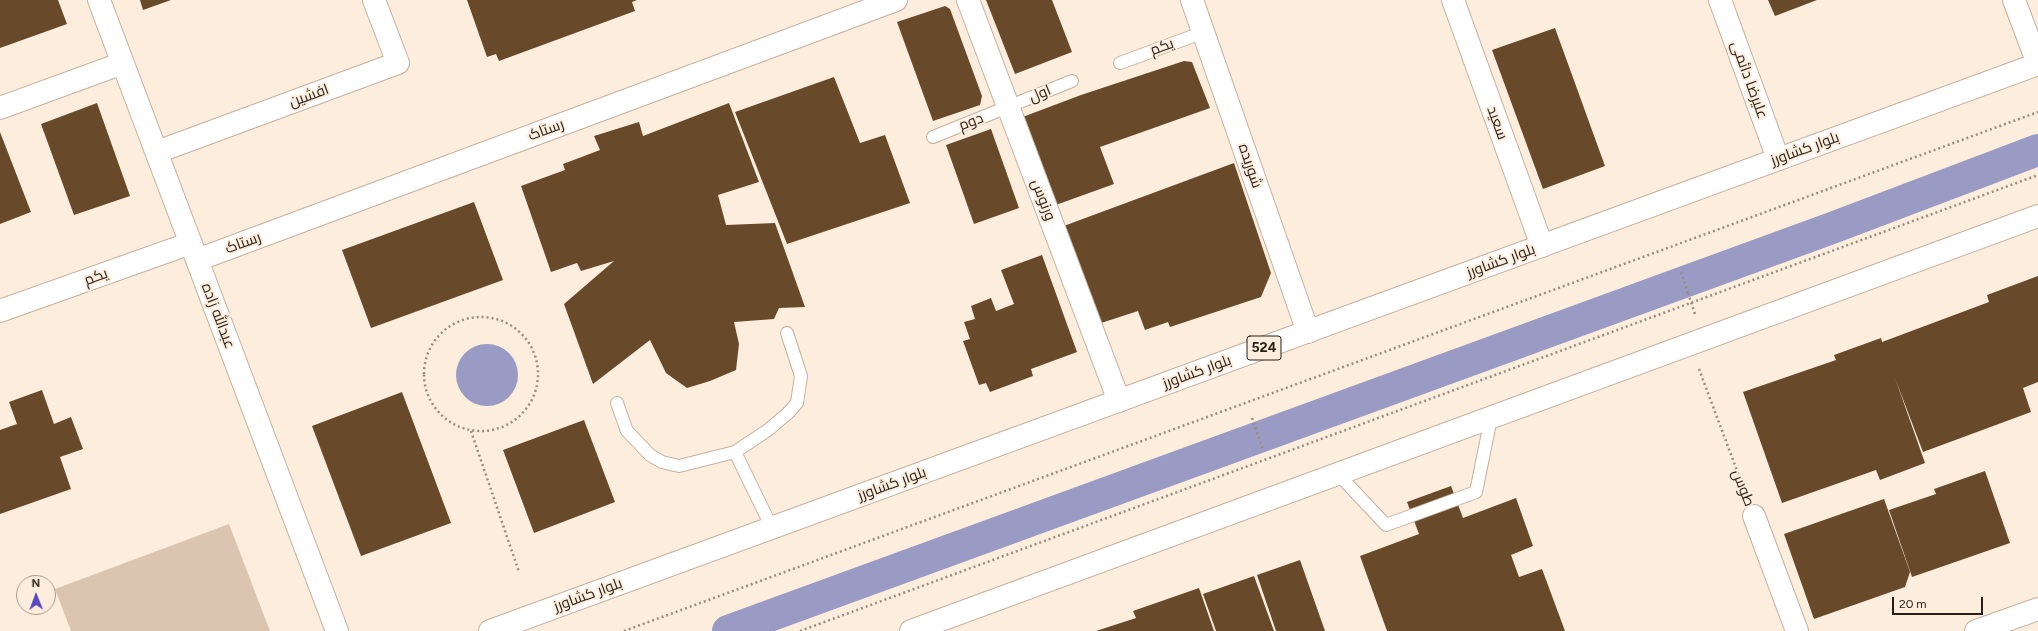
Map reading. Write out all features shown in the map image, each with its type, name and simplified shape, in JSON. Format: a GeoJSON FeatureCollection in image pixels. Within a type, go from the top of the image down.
{"type":"FeatureCollection","features":[{"type":"Feature","properties":{"kind":"street","name":"عبدالله زاده"},"geometry":{"type":"LineString","coordinates":[[99,0],[337,631]]}},
{"type":"Feature","properties":{"kind":"street","name":"افشین"},"geometry":{"type":"LineString","coordinates":[[157,152],[398,63],[374,0]]}},
{"type":"Feature","properties":{"kind":"street","name":"رستاک"},"geometry":{"type":"LineString","coordinates":[[194,252],[896,0]]}},
{"type":"Feature","properties":{"kind":"street","name":"ورنوس"},"geometry":{"type":"LineString","coordinates":[[968,0],[1119,401]]}},
{"type":"Feature","properties":{"kind":"street","name":"شوریده"},"geometry":{"type":"LineString","coordinates":[[1192,0],[1308,332]]}},
{"type":"Feature","properties":{"kind":"street","name":"سعید"},"geometry":{"type":"LineString","coordinates":[[1453,0],[1542,246]]}},
{"type":"Feature","properties":{"kind":"street","name":"علیرضا دائمی"},"geometry":{"type":"LineString","coordinates":[[1720,0],[1778,159]]}},
{"type":"Feature","properties":{"kind":"street"},"geometry":{"type":"LineString","coordinates":[[2014,0],[2038,64]]}},
{"type":"Feature","properties":{"kind":"street"},"geometry":{"type":"LineString","coordinates":[[0,108],[123,63]]}},
{"type":"Feature","properties":{"kind":"street","name":"بلوار کشاورز"},"geometry":{"type":"LineString","coordinates":[[490,631],[2038,64]]}},
{"type":"Feature","properties":{"kind":"street"},"geometry":{"type":"LineString","coordinates":[[911,631],[2038,216]]}},
{"type":"Feature","properties":{"kind":"street","name":"یکم"},"geometry":{"type":"LineString","coordinates":[[0,311],[194,252]]}},
{"type":"Feature","properties":{"kind":"street","name":"طوس"},"geometry":{"type":"LineString","coordinates":[[1754,516],[1797,631]]}},
{"type":"Feature","properties":{"kind":"street"},"geometry":{"type":"LineString","coordinates":[[1976,631],[2038,609]]}},
{"type":"Feature","properties":{"kind":"lane","name":"یکم"},"geometry":{"type":"LineString","coordinates":[[1120,62],[1204,32]]}},
{"type":"Feature","properties":{"kind":"lane","name":"اول"},"geometry":{"type":"LineString","coordinates":[[1008,107],[1072,81]]}},
{"type":"Feature","properties":{"kind":"lane","name":"دوم"},"geometry":{"type":"LineString","coordinates":[[933,136],[1008,107]]}},
{"type":"Feature","properties":{"kind":"lane"},"geometry":{"type":"LineString","coordinates":[[617,403],[627,431],[650,455],[662,462],[679,466],[735,452],[768,430],[797,403],[801,376],[787,333]]}},
{"type":"Feature","properties":{"kind":"lane"},"geometry":{"type":"LineString","coordinates":[[1338,474],[1386,525],[1476,492],[1491,418]]}},
{"type":"Feature","properties":{"kind":"lane"},"geometry":{"type":"LineString","coordinates":[[735,452],[772,528]]}},
{"type":"Feature","properties":{"kind":"path"},"geometry":{"type":"LineString","coordinates":[[624,631],[2038,112]]}},
{"type":"Feature","properties":{"kind":"path"},"geometry":{"type":"LineString","coordinates":[[800,631],[2038,175]]}},
{"type":"Feature","properties":{"kind":"path"},"geometry":{"type":"LineString","coordinates":[[1681,272],[1688,293]]}},
{"type":"Feature","properties":{"kind":"path"},"geometry":{"type":"LineString","coordinates":[[482,317],[501,320],[518,330],[531,346],[538,364],[538,383],[532,401],[521,415],[506,425],[489,431],[471,431],[454,425],[439,414],[432,404],[424,382],[424,362],[432,344],[445,329],[462,320],[482,317]]}},
{"type":"Feature","properties":{"kind":"path","name":"طوس"},"geometry":{"type":"LineString","coordinates":[[1689,345],[1754,516]]}},
{"type":"Feature","properties":{"kind":"path"},"geometry":{"type":"LineString","coordinates":[[1252,418],[1263,450]]}},
{"type":"Feature","properties":{"kind":"path"},"geometry":{"type":"LineString","coordinates":[[471,431],[519,572]]}},
{"type":"Feature","properties":{"kind":"shaded area"},"geometry":{"type":"Polygon","coordinates":[[[229,524],[270,631],[71,631],[56,589],[229,524]]]}},
{"type":"Feature","properties":{"kind":"water"},"geometry":{"type":"Polygon","coordinates":[[[487,344],[499,346],[509,353],[516,363],[518,375],[516,387],[509,397],[499,404],[487,406],[475,404],[465,397],[458,387],[456,375],[458,363],[465,353],[475,346],[487,344]]]}},
{"type":"Feature","properties":{"kind":"building"},"geometry":{"type":"Polygon","coordinates":[[[0,0],[58,0],[67,24],[0,48],[0,0]]]}},
{"type":"Feature","properties":{"kind":"building"},"geometry":{"type":"Polygon","coordinates":[[[140,0],[171,0],[143,10],[140,0]]]}},
{"type":"Feature","properties":{"kind":"building"},"geometry":{"type":"Polygon","coordinates":[[[467,0],[637,0],[632,2],[635,11],[499,61],[496,54],[487,57],[467,0]]]}},
{"type":"Feature","properties":{"kind":"building"},"geometry":{"type":"Polygon","coordinates":[[[986,0],[1052,0],[1072,52],[1015,74],[986,0]]]}},
{"type":"Feature","properties":{"kind":"building"},"geometry":{"type":"Polygon","coordinates":[[[1768,0],[1817,0],[1775,16],[1768,0]]]}},
{"type":"Feature","properties":{"kind":"building"},"geometry":{"type":"Polygon","coordinates":[[[945,6],[950,9],[982,96],[980,105],[933,121],[897,22],[945,6]]]}},
{"type":"Feature","properties":{"kind":"building"},"geometry":{"type":"Polygon","coordinates":[[[1555,28],[1605,166],[1543,189],[1492,50],[1555,28]]]}},
{"type":"Feature","properties":{"kind":"building"},"geometry":{"type":"Polygon","coordinates":[[[1184,61],[1192,62],[1210,108],[1100,147],[1114,184],[1053,206],[1020,118],[1081,95],[1184,61]]]}},
{"type":"Feature","properties":{"kind":"building"},"geometry":{"type":"Polygon","coordinates":[[[834,77],[860,143],[885,135],[910,203],[787,244],[735,112],[834,77]]]}},
{"type":"Feature","properties":{"kind":"building"},"geometry":{"type":"Polygon","coordinates":[[[97,103],[130,196],[74,215],[41,124],[97,103]]]}},
{"type":"Feature","properties":{"kind":"building"},"geometry":{"type":"Polygon","coordinates":[[[729,103],[759,182],[718,195],[726,225],[775,223],[805,307],[779,308],[774,319],[734,322],[739,344],[736,370],[710,381],[687,388],[666,373],[650,340],[593,384],[564,304],[614,261],[581,271],[577,263],[551,272],[521,186],[565,170],[563,164],[600,150],[594,136],[639,122],[643,136],[729,103]]]}},
{"type":"Feature","properties":{"kind":"building"},"geometry":{"type":"Polygon","coordinates":[[[991,129],[1019,208],[974,224],[946,145],[991,129]]]}},
{"type":"Feature","properties":{"kind":"building"},"geometry":{"type":"Polygon","coordinates":[[[0,132],[31,212],[0,224],[0,132]]]}},
{"type":"Feature","properties":{"kind":"building"},"geometry":{"type":"Polygon","coordinates":[[[1234,163],[1271,273],[1261,297],[1170,327],[1168,322],[1145,330],[1138,311],[1098,324],[1061,227],[1234,163]]]}},
{"type":"Feature","properties":{"kind":"building"},"geometry":{"type":"Polygon","coordinates":[[[474,202],[503,280],[371,328],[342,250],[474,202]]]}},
{"type":"Feature","properties":{"kind":"building"},"geometry":{"type":"Polygon","coordinates":[[[1042,255],[1077,352],[1031,369],[1033,376],[990,392],[986,383],[979,385],[963,341],[970,339],[964,322],[975,319],[971,306],[991,298],[996,311],[1014,304],[1001,270],[1042,255]]]}},
{"type":"Feature","properties":{"kind":"building"},"geometry":{"type":"Polygon","coordinates":[[[2038,276],[2038,382],[2023,388],[2031,412],[1923,452],[1895,378],[1925,463],[1880,480],[1876,470],[1782,503],[1743,392],[1836,360],[1834,355],[1881,338],[1882,342],[1989,302],[1987,295],[2038,276]]]}},
{"type":"Feature","properties":{"kind":"building"},"geometry":{"type":"Polygon","coordinates":[[[42,390],[54,424],[71,417],[83,449],[60,457],[71,489],[0,514],[0,430],[17,424],[9,402],[42,390]]]}},
{"type":"Feature","properties":{"kind":"building"},"geometry":{"type":"Polygon","coordinates":[[[402,392],[451,523],[361,556],[312,426],[402,392]]]}},
{"type":"Feature","properties":{"kind":"building"},"geometry":{"type":"Polygon","coordinates":[[[584,420],[615,502],[534,533],[503,450],[584,420]]]}},
{"type":"Feature","properties":{"kind":"building"},"geometry":{"type":"Polygon","coordinates":[[[1985,471],[2010,543],[1912,577],[1889,510],[1936,494],[1934,489],[1985,471]]]}},
{"type":"Feature","properties":{"kind":"building"},"geometry":{"type":"Polygon","coordinates":[[[1451,486],[1463,518],[1516,498],[1533,546],[1511,555],[1519,577],[1542,569],[1565,631],[1387,631],[1360,556],[1419,534],[1407,502],[1451,486]]]}},
{"type":"Feature","properties":{"kind":"building"},"geometry":{"type":"Polygon","coordinates":[[[1884,499],[1910,572],[1905,587],[1814,619],[1784,534],[1884,499]]]}},
{"type":"Feature","properties":{"kind":"building"},"geometry":{"type":"Polygon","coordinates":[[[1300,560],[1325,631],[1276,631],[1257,575],[1300,560]]]}},
{"type":"Feature","properties":{"kind":"building"},"geometry":{"type":"Polygon","coordinates":[[[1254,576],[1274,631],[1216,631],[1203,594],[1254,576]]]}},
{"type":"Feature","properties":{"kind":"building"},"geometry":{"type":"Polygon","coordinates":[[[1199,588],[1214,631],[1096,631],[1136,618],[1133,611],[1199,588]]]}},
{"type":"Feature","properties":{"kind":"waterway"},"geometry":{"type":"LineString","coordinates":[[728,631],[1832,228],[2038,150]]}}]}
